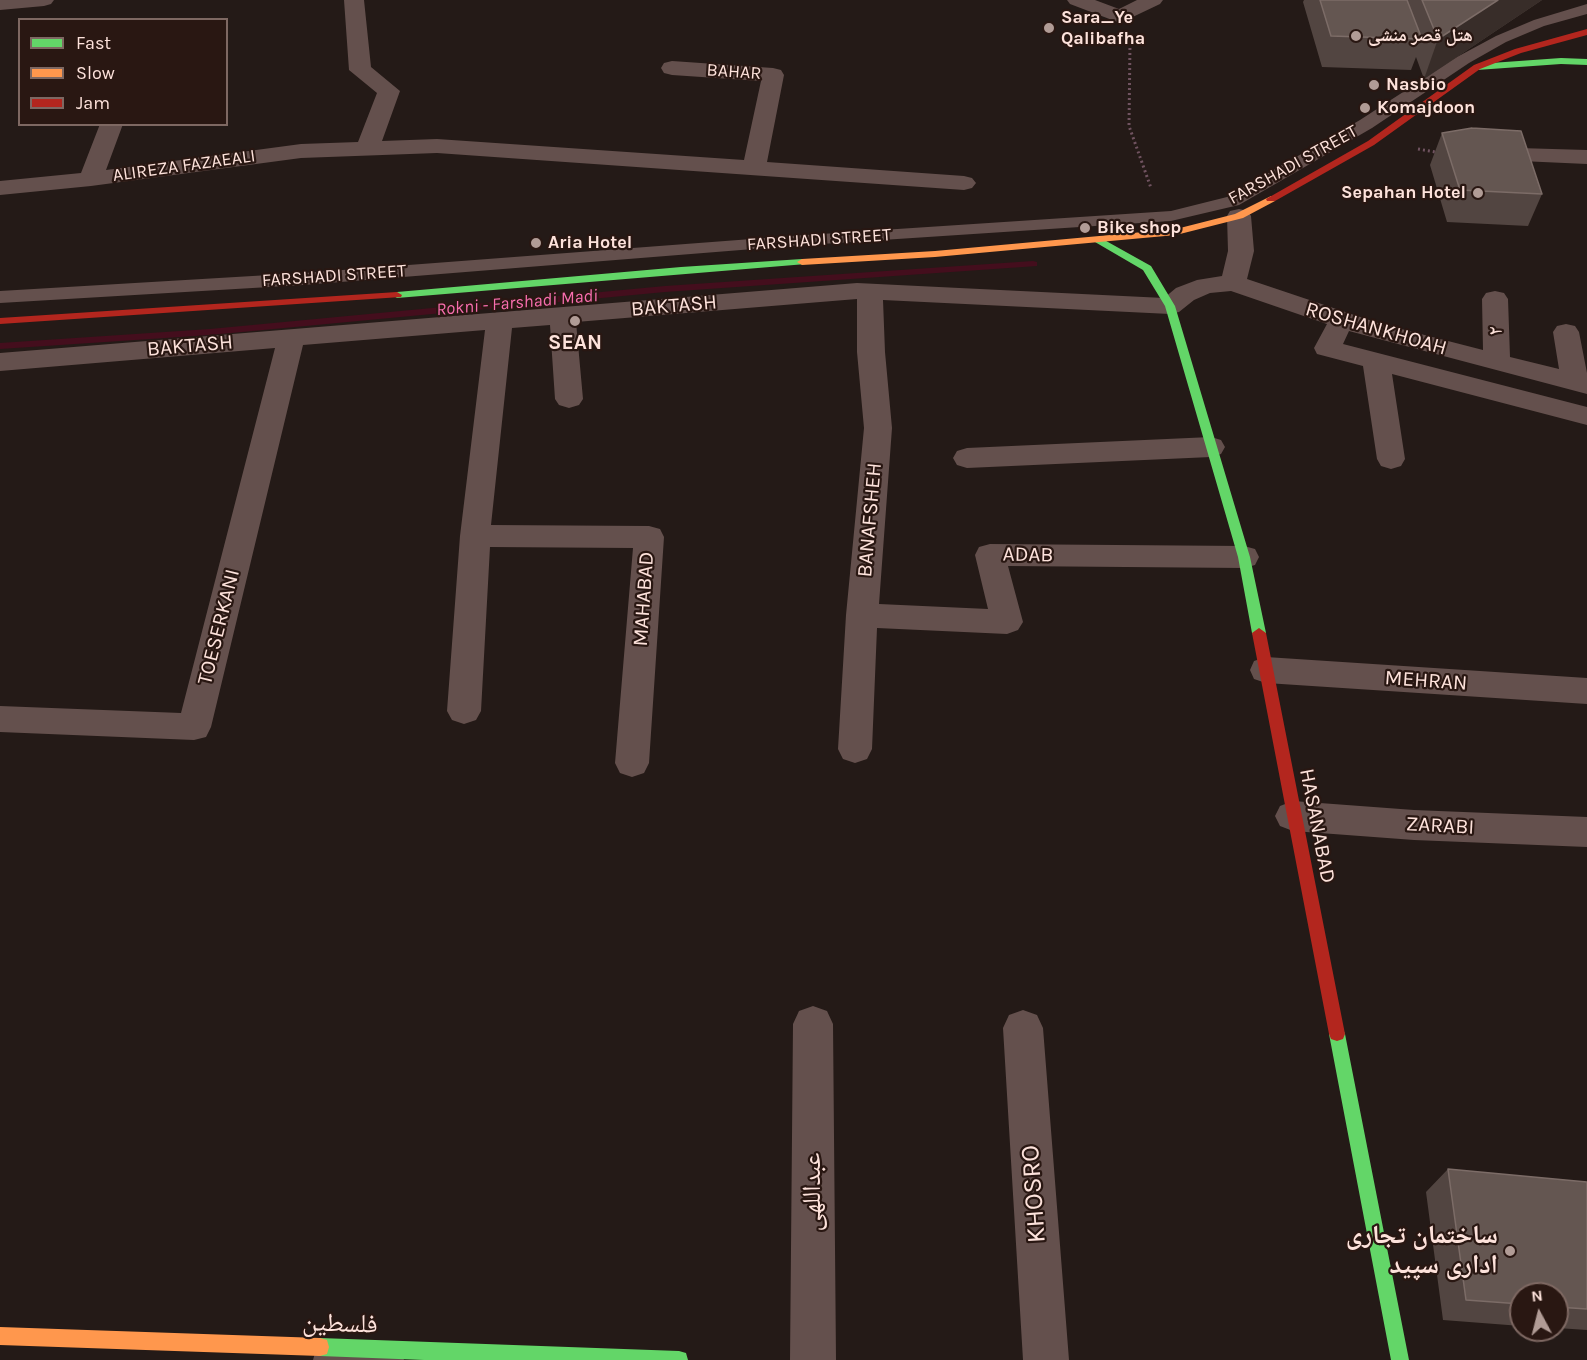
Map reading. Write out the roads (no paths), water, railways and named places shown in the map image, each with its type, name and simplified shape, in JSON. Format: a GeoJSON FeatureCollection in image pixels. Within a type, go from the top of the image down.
{"type":"FeatureCollection","features":[{"type":"Feature","properties":{"kind":"main road","name":"FARSHADI STREET"},"geometry":{"type":"LineString","coordinates":[[0,321],[405,295],[681,270],[935,254],[1176,232],[1239,216],[1371,142],[1477,68],[1518,51],[1587,32]]}},
{"type":"Feature","properties":{"kind":"main road"},"geometry":{"type":"LineString","coordinates":[[1477,68],[1562,61],[1587,62]]}},
{"type":"Feature","properties":{"kind":"main road","name":"HASANABAD"},"geometry":{"type":"LineString","coordinates":[[1099,240],[1147,268],[1170,306],[1244,558],[1400,1360]]}},
{"type":"Feature","properties":{"kind":"main road","name":"فلسطین"},"geometry":{"type":"LineString","coordinates":[[0,1336],[235,1353],[679,1360]]}},
{"type":"Feature","properties":{"kind":"street"},"geometry":{"type":"LineString","coordinates":[[0,4],[44,0]]}},
{"type":"Feature","properties":{"kind":"street"},"geometry":{"type":"LineString","coordinates":[[354,0],[360,70],[389,91],[368,147],[437,146],[964,183]]}},
{"type":"Feature","properties":{"kind":"street"},"geometry":{"type":"LineString","coordinates":[[1077,0],[1120,17],[1154,0]]}},
{"type":"Feature","properties":{"kind":"street","name":"BAHAR"},"geometry":{"type":"LineString","coordinates":[[672,68],[773,75],[754,167]]}},
{"type":"Feature","properties":{"kind":"street"},"geometry":{"type":"LineString","coordinates":[[91,179],[111,126]]}},
{"type":"Feature","properties":{"kind":"street","name":"ALIREZA FAZAEALI"},"geometry":{"type":"LineString","coordinates":[[0,188],[91,179],[301,151],[368,147]]}},
{"type":"Feature","properties":{"kind":"street"},"geometry":{"type":"LineString","coordinates":[[1464,153],[1587,157]]}},
{"type":"Feature","properties":{"kind":"street"},"geometry":{"type":"LineString","coordinates":[[1233,283],[1241,251],[1239,216]]}},
{"type":"Feature","properties":{"kind":"street","name":"ROSHANKHOAH"},"geometry":{"type":"LineString","coordinates":[[1170,306],[1185,294],[1206,286],[1233,283],[1369,329],[1581,384]]}},
{"type":"Feature","properties":{"kind":"street","name":"BAKTASH"},"geometry":{"type":"LineString","coordinates":[[0,362],[870,291],[1170,306]]}},
{"type":"Feature","properties":{"kind":"street","name":"BANAFSHEH"},"geometry":{"type":"LineString","coordinates":[[855,749],[862,615],[878,428],[871,352],[870,291]]}},
{"type":"Feature","properties":{"kind":"street","name":"۲"},"geometry":{"type":"LineString","coordinates":[[1495,299],[1497,363]]}},
{"type":"Feature","properties":{"kind":"street"},"geometry":{"type":"LineString","coordinates":[[1369,302],[1369,329]]}},
{"type":"Feature","properties":{"kind":"street"},"geometry":{"type":"LineString","coordinates":[[562,315],[568,399]]}},
{"type":"Feature","properties":{"kind":"street","name":"ROSHANKHOAH"},"geometry":{"type":"LineString","coordinates":[[1342,320],[1327,348],[1587,416]]}},
{"type":"Feature","properties":{"kind":"street"},"geometry":{"type":"LineString","coordinates":[[464,711],[475,536],[500,321]]}},
{"type":"Feature","properties":{"kind":"street"},"geometry":{"type":"LineString","coordinates":[[1566,332],[1581,384]]}},
{"type":"Feature","properties":{"kind":"street","name":"TOESERKANI"},"geometry":{"type":"LineString","coordinates":[[0,719],[194,727],[291,338]]}},
{"type":"Feature","properties":{"kind":"street"},"geometry":{"type":"LineString","coordinates":[[1376,361],[1390,459]]}},
{"type":"Feature","properties":{"kind":"street"},"geometry":{"type":"LineString","coordinates":[[967,458],[1211,447]]}},
{"type":"Feature","properties":{"kind":"street","name":"MAHABAD"},"geometry":{"type":"LineString","coordinates":[[475,536],[649,537],[632,763]]}},
{"type":"Feature","properties":{"kind":"street","name":"ADAB"},"geometry":{"type":"LineString","coordinates":[[862,615],[1007,622],[990,555],[1244,558]]}},
{"type":"Feature","properties":{"kind":"street","name":"MEHRAN"},"geometry":{"type":"LineString","coordinates":[[1266,670],[1587,691]]}},
{"type":"Feature","properties":{"kind":"street","name":"ZARABI"},"geometry":{"type":"LineString","coordinates":[[1293,816],[1414,825],[1587,832]]}},
{"type":"Feature","properties":{"kind":"street","name":"عبداللهی"},"geometry":{"type":"LineString","coordinates":[[813,1024],[813,1360]]}},
{"type":"Feature","properties":{"kind":"street","name":"KHOSRO"},"geometry":{"type":"LineString","coordinates":[[1023,1028],[1046,1360]]}},
{"type":"Feature","properties":{"kind":"lane","name":"FARSHADI STREET"},"geometry":{"type":"LineString","coordinates":[[0,297],[303,279],[780,242],[1171,216],[1233,201],[1366,124],[1463,60],[1530,27],[1587,9]]}},
{"type":"Feature","properties":{"kind":"lane"},"geometry":{"type":"LineString","coordinates":[[0,1345],[387,1360]]}},
{"type":"Feature","properties":{"kind":"waterway","name":"Rokni - Farshadi Madi"},"geometry":{"type":"LineString","coordinates":[[0,346],[210,332],[665,289],[1033,264]]}},
{"type":"Feature","properties":{"kind":"place","name":"Sara_Ye Qalibafha"},"geometry":{"type":"Point","coordinates":[1049,28]}},
{"type":"Feature","properties":{"kind":"place","name":"هتل قصر منشی"},"geometry":{"type":"Point","coordinates":[1356,36]}},
{"type":"Feature","properties":{"kind":"place","name":"Nasbio"},"geometry":{"type":"Point","coordinates":[1374,85]}},
{"type":"Feature","properties":{"kind":"place","name":"Komajdoon"},"geometry":{"type":"Point","coordinates":[1365,108]}},
{"type":"Feature","properties":{"kind":"place","name":"Sepahan Hotel"},"geometry":{"type":"Point","coordinates":[1478,193]}},
{"type":"Feature","properties":{"kind":"place","name":"Bike shop"},"geometry":{"type":"Point","coordinates":[1085,228]}},
{"type":"Feature","properties":{"kind":"place","name":"Aria Hotel"},"geometry":{"type":"Point","coordinates":[536,243]}},
{"type":"Feature","properties":{"kind":"place","name":"SEAN"},"geometry":{"type":"Point","coordinates":[575,321]}},
{"type":"Feature","properties":{"kind":"place","name":"ساختمان تجاری اداری سپید"},"geometry":{"type":"Point","coordinates":[1510,1251]}}]}
